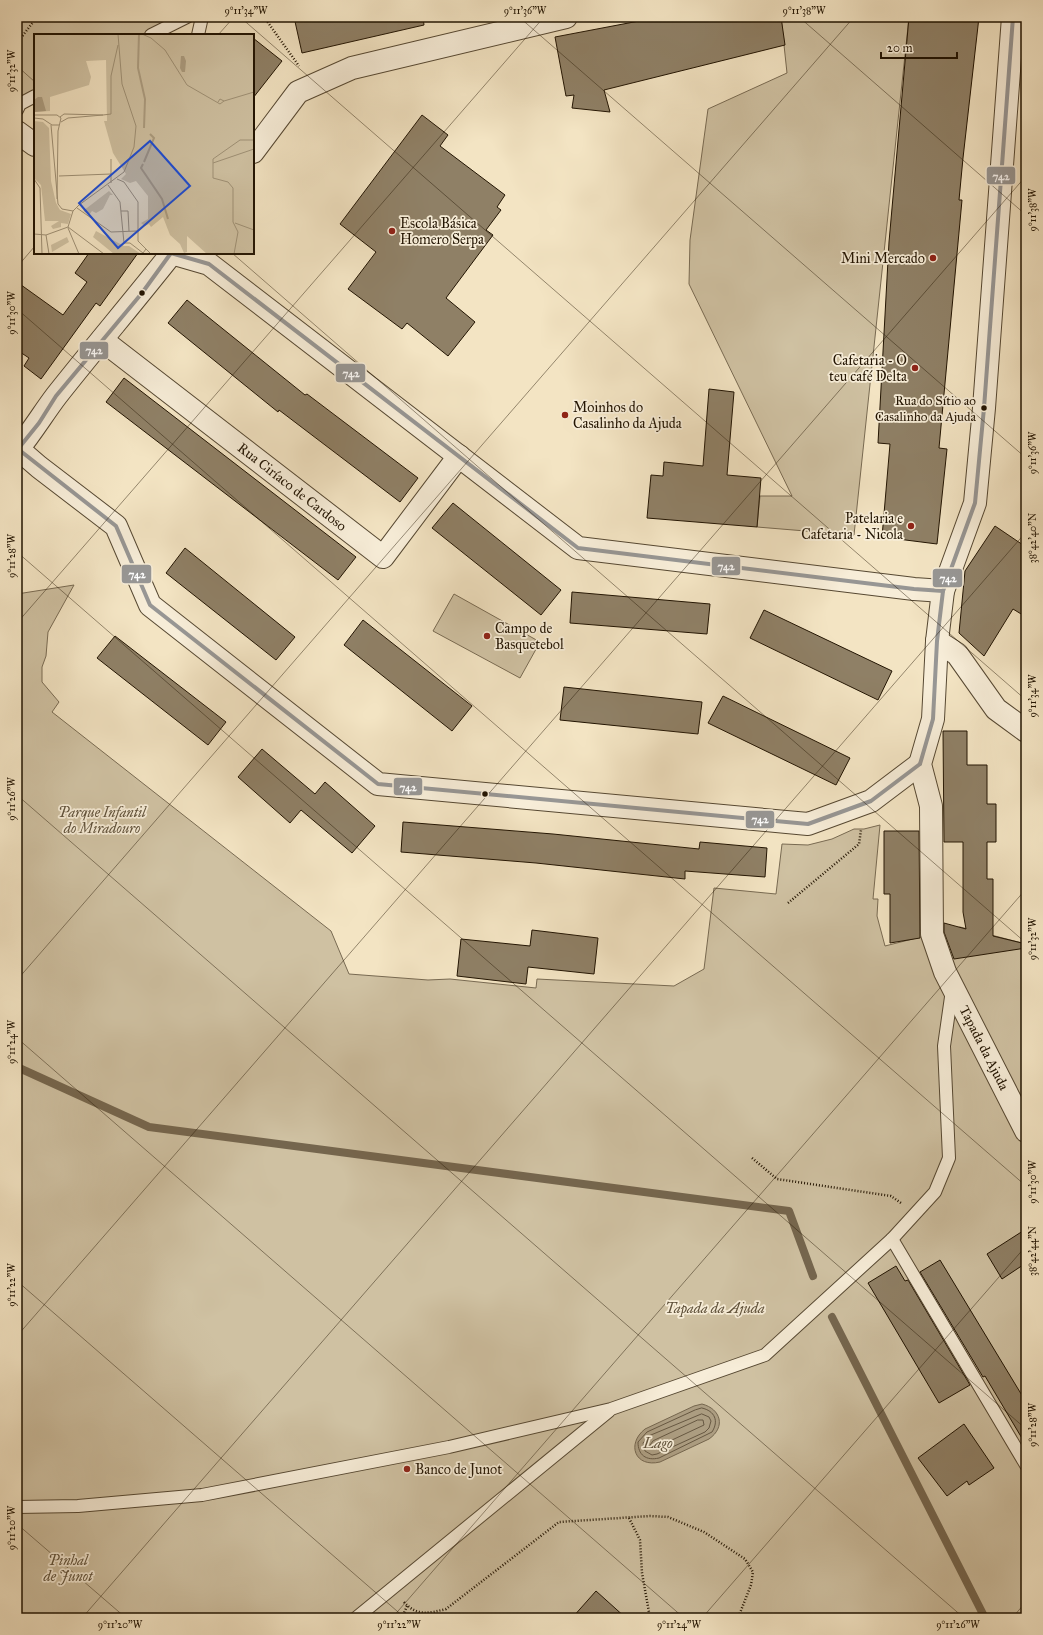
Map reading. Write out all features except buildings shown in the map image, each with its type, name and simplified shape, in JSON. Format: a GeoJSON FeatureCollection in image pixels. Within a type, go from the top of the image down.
{"type":"FeatureCollection","features":[{"type":"Feature","properties":{"kind":"street"},"geometry":{"type":"LineString","coordinates":[[254,151],[298,92],[352,68],[566,17]]}},
{"type":"Feature","properties":{"kind":"street"},"geometry":{"type":"LineString","coordinates":[[170,254],[56,396],[39,423],[18,448],[39,467],[116,526],[150,605],[378,784],[808,824],[871,801],[920,764],[933,718],[937,641],[942,591],[975,503],[984,408],[1013,17]]}},
{"type":"Feature","properties":{"kind":"street"},"geometry":{"type":"LineString","coordinates":[[17,132],[34,144]]}},
{"type":"Feature","properties":{"kind":"street"},"geometry":{"type":"LineString","coordinates":[[174,254],[209,264],[578,548],[942,591]]}},
{"type":"Feature","properties":{"kind":"street","name":"Rua Ciríaco de Cardoso"},"geometry":{"type":"LineString","coordinates":[[102,340],[383,557],[459,456]]}},
{"type":"Feature","properties":{"kind":"street"},"geometry":{"type":"LineString","coordinates":[[937,641],[957,654],[996,709],[1026,731]]}},
{"type":"Feature","properties":{"kind":"street","name":"Tapada da Ajuda"},"geometry":{"type":"LineString","coordinates":[[920,764],[931,806],[932,934],[945,972],[1026,1131]]}},
{"type":"Feature","properties":{"kind":"lane"},"geometry":{"type":"LineString","coordinates":[[153,34],[187,17]]}},
{"type":"Feature","properties":{"kind":"lane"},"geometry":{"type":"LineString","coordinates":[[198,34],[202,17]]}},
{"type":"Feature","properties":{"kind":"lane"},"geometry":{"type":"LineString","coordinates":[[17,110],[20,104],[34,97]]}},
{"type":"Feature","properties":{"kind":"lane"},"geometry":{"type":"LineString","coordinates":[[17,1507],[78,1506],[202,1495],[449,1447],[611,1409],[765,1355],[865,1262],[892,1239],[935,1192],[949,1158],[944,1046],[953,987]]}},
{"type":"Feature","properties":{"kind":"lane"},"geometry":{"type":"LineString","coordinates":[[892,1239],[1026,1466]]}},
{"type":"Feature","properties":{"kind":"lane"},"geometry":{"type":"LineString","coordinates":[[356,1618],[611,1409]]}},
{"type":"Feature","properties":{"kind":"path"},"geometry":{"type":"LineString","coordinates":[[17,43],[37,17]]}},
{"type":"Feature","properties":{"kind":"path"},"geometry":{"type":"LineString","coordinates":[[264,17],[302,70]]}},
{"type":"Feature","properties":{"kind":"path"},"geometry":{"type":"LineString","coordinates":[[788,902],[859,844],[860,831]]}},
{"type":"Feature","properties":{"kind":"path"},"geometry":{"type":"LineString","coordinates":[[752,1158],[777,1179],[891,1196],[915,1214]]}},
{"type":"Feature","properties":{"kind":"path"},"geometry":{"type":"LineString","coordinates":[[392,1588],[407,1606],[423,1614],[446,1609],[559,1522],[650,1516],[668,1518],[704,1532],[745,1559],[753,1572],[751,1585],[738,1618]]}},
{"type":"Feature","properties":{"kind":"path"},"geometry":{"type":"LineString","coordinates":[[629,1518],[640,1540],[642,1573],[650,1618]]}},
{"type":"Feature","properties":{"kind":"path"},"geometry":{"type":"LineString","coordinates":[[402,1618],[407,1606]]}},
{"type":"Feature","properties":{"kind":"green space"},"geometry":{"type":"Polygon","coordinates":[[[17,17],[184,17],[152,34],[34,34],[34,96],[17,104],[17,17]]]}},
{"type":"Feature","properties":{"kind":"green space"},"geometry":{"type":"Polygon","coordinates":[[[781,17],[909,17],[854,535],[757,527],[760,496],[792,496],[689,284],[690,240],[708,109],[787,73],[781,17]]]}},
{"type":"Feature","properties":{"kind":"green space","name":"Tapada da Ajuda"},"geometry":{"type":"Polygon","coordinates":[[[74,585],[48,632],[46,656],[42,667],[42,682],[59,702],[52,712],[331,931],[349,974],[428,980],[450,979],[536,988],[537,979],[674,986],[704,969],[714,888],[776,894],[782,844],[808,845],[832,839],[854,829],[864,829],[880,825],[873,899],[878,899],[877,916],[885,946],[960,927],[1026,944],[1026,1618],[17,1618],[17,594],[74,585]]]}},
{"type":"Feature","properties":{"kind":"green space","name":"Campo de Basquetebol"},"geometry":{"type":"Polygon","coordinates":[[[454,594],[540,642],[520,678],[433,631],[454,594]]]}},
{"type":"Feature","properties":{"kind":"water","name":"Lago"},"geometry":{"type":"Polygon","coordinates":[[[702,1404],[714,1410],[719,1419],[718,1429],[709,1439],[660,1462],[651,1463],[639,1458],[635,1448],[636,1441],[645,1429],[694,1406],[702,1404]]]}},
{"type":"Feature","properties":{"kind":"waterway"},"geometry":{"type":"LineString","coordinates":[[17,1067],[149,1127],[789,1211],[813,1276]]}},
{"type":"Feature","properties":{"kind":"waterway"},"geometry":{"type":"LineString","coordinates":[[832,1317],[985,1618]]}},
{"type":"Feature","properties":{"kind":"transit line","name":"742"},"geometry":{"type":"LineString","coordinates":[[920,764],[933,719],[937,641],[943,591],[975,503],[984,408],[1013,17]]}},
{"type":"Feature","properties":{"kind":"transit line","name":"742"},"geometry":{"type":"LineString","coordinates":[[18,449],[39,423],[56,396],[142,293],[170,254]]}},
{"type":"Feature","properties":{"kind":"transit line","name":"742"},"geometry":{"type":"LineString","coordinates":[[174,254],[209,264],[578,548],[914,589],[943,591]]}},
{"type":"Feature","properties":{"kind":"transit line","name":"742"},"geometry":{"type":"LineString","coordinates":[[18,449],[116,526],[150,605],[378,784],[808,824],[871,801],[920,764]]}},
{"type":"Feature","properties":{"kind":"place","name":"Escola Básica Homero Serpa"},"geometry":{"type":"Point","coordinates":[392,231]}},
{"type":"Feature","properties":{"kind":"place","name":"Mini Mercado"},"geometry":{"type":"Point","coordinates":[933,258]}},
{"type":"Feature","properties":{"kind":"place","name":"Cafetaria - O teu café Delta"},"geometry":{"type":"Point","coordinates":[915,368]}},
{"type":"Feature","properties":{"kind":"place","name":"Rua do Sítio ao Casalinho da Ajuda"},"geometry":{"type":"Point","coordinates":[984,408]}},
{"type":"Feature","properties":{"kind":"place","name":"Moinhos do Casalinho da Ajuda"},"geometry":{"type":"Point","coordinates":[565,415]}},
{"type":"Feature","properties":{"kind":"place","name":"Patelaria e Cafetaria - Nicola"},"geometry":{"type":"Point","coordinates":[911,526]}},
{"type":"Feature","properties":{"kind":"place","name":"Campo de Basquetebol"},"geometry":{"type":"Point","coordinates":[487,636]}},
{"type":"Feature","properties":{"kind":"place","name":"Banco de Junot"},"geometry":{"type":"Point","coordinates":[407,1469]}},
{"type":"Feature","properties":{"kind":"park label","name":"Parque Infantil do Miradouro"},"geometry":{"type":"Point","coordinates":[102,820]}},
{"type":"Feature","properties":{"kind":"park label","name":"Pinhal de Junot"},"geometry":{"type":"Point","coordinates":[68,1568]}}]}
